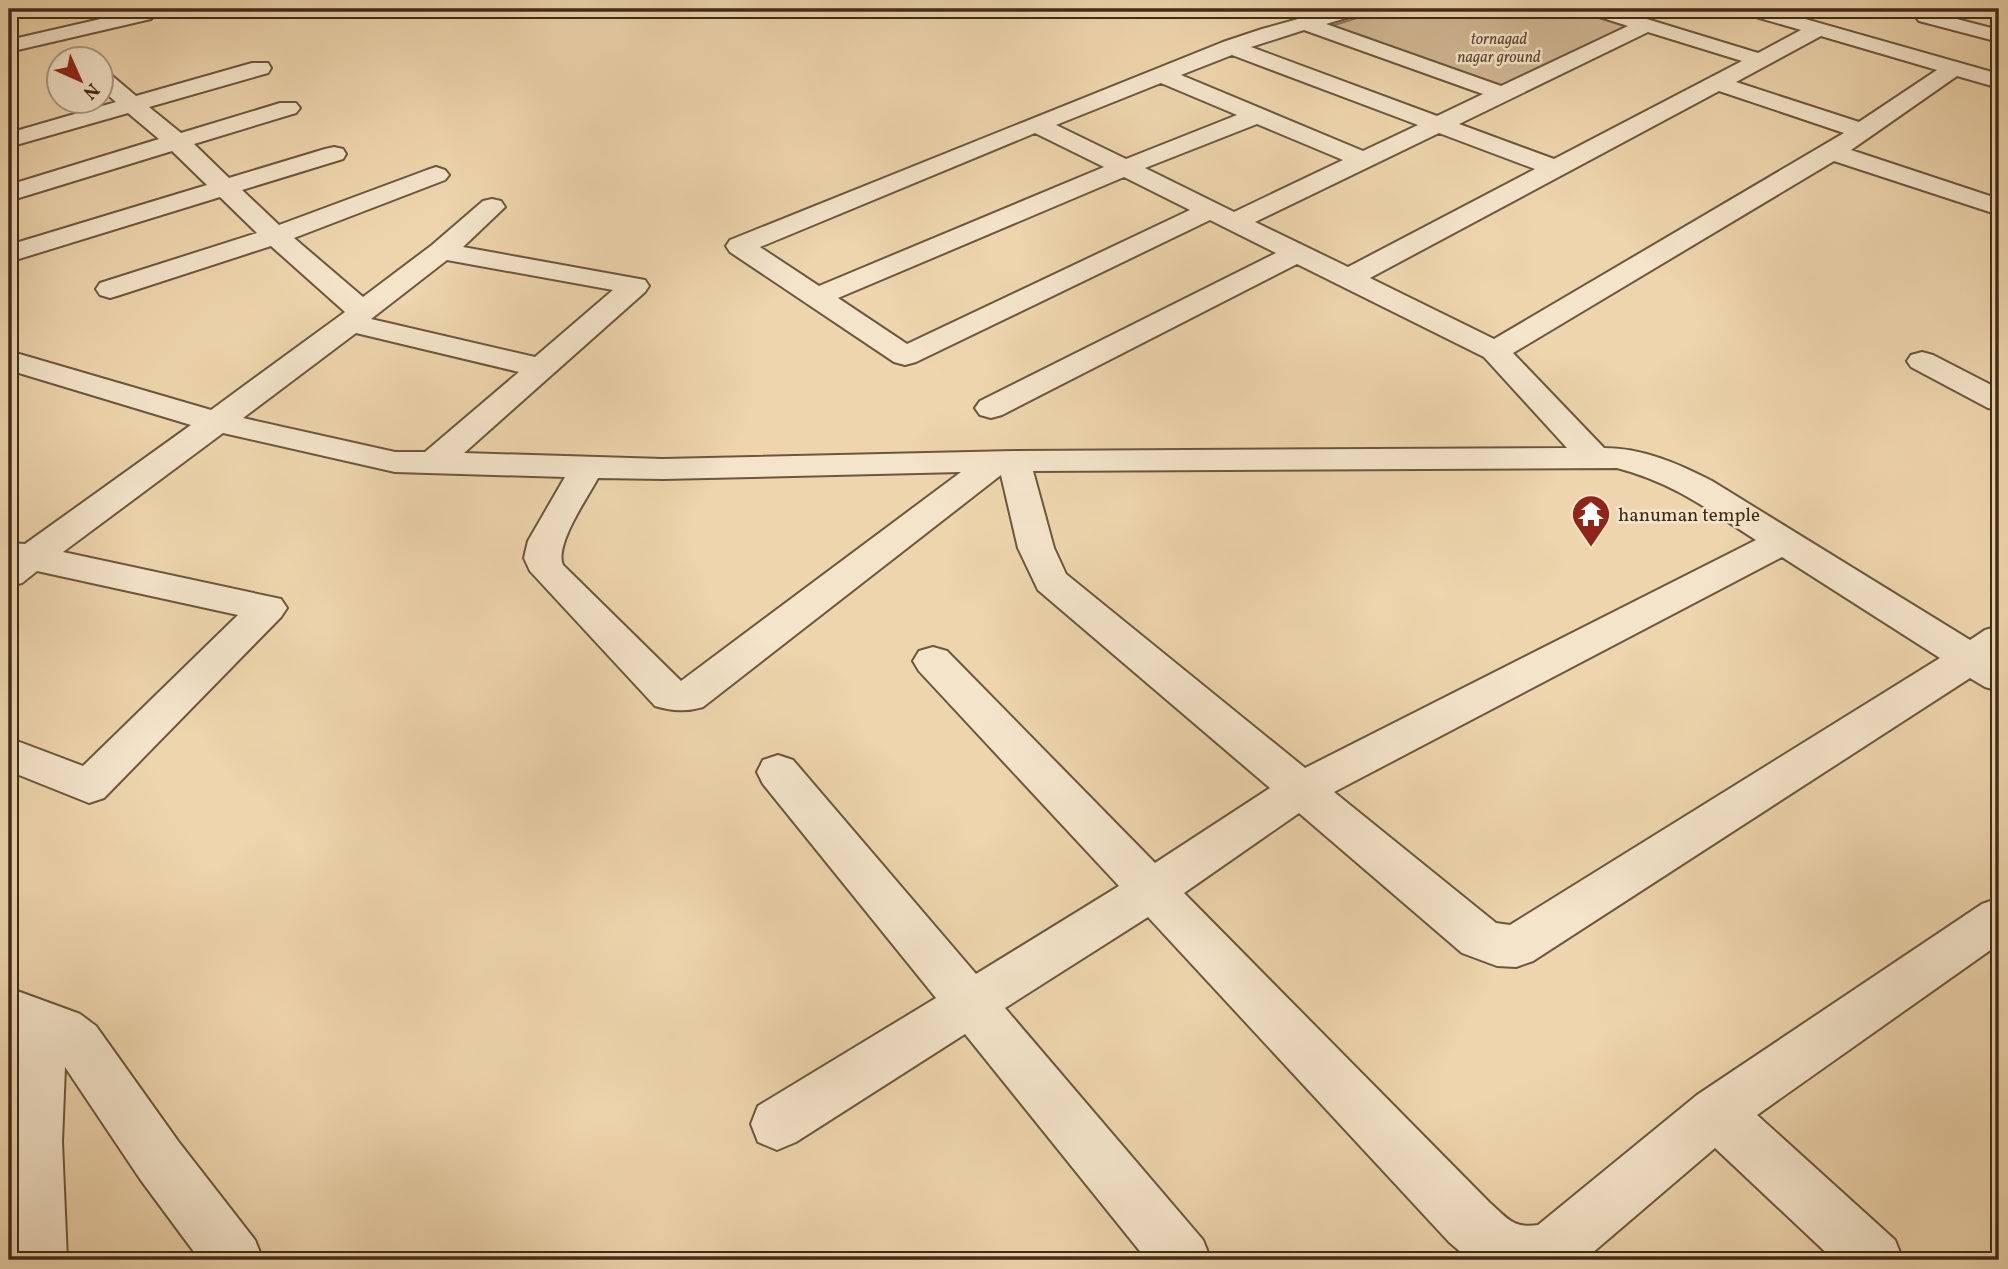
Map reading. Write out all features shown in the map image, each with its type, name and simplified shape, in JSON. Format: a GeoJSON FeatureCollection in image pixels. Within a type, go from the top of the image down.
{"type":"FeatureCollection","features":[{"type":"Feature","properties":{"kind":"street"},"geometry":{"type":"LineString","coordinates":[[1356,9],[1231,47],[1035,124],[740,246],[905,356],[1222,216],[1363,160],[1647,25]]}},
{"type":"Feature","properties":{"kind":"street"},"geometry":{"type":"LineString","coordinates":[[1594,9],[1760,60]]}},
{"type":"Feature","properties":{"kind":"street"},"geometry":{"type":"LineString","coordinates":[[1749,9],[1777,12],[1819,29],[1999,81]]}},
{"type":"Feature","properties":{"kind":"street"},"geometry":{"type":"LineString","coordinates":[[1876,45],[1933,13],[1999,36]]}},
{"type":"Feature","properties":{"kind":"street"},"geometry":{"type":"LineString","coordinates":[[9,46],[144,15]]}},
{"type":"Feature","properties":{"kind":"street"},"geometry":{"type":"LineString","coordinates":[[25,22],[61,46]]}},
{"type":"Feature","properties":{"kind":"street"},"geometry":{"type":"LineString","coordinates":[[1305,23],[1503,94]]}},
{"type":"Feature","properties":{"kind":"street"},"geometry":{"type":"LineString","coordinates":[[1349,278],[1819,29]]}},
{"type":"Feature","properties":{"kind":"street"},"geometry":{"type":"LineString","coordinates":[[1231,47],[1555,168]]}},
{"type":"Feature","properties":{"kind":"street"},"geometry":{"type":"LineString","coordinates":[[9,140],[260,68]]}},
{"type":"Feature","properties":{"kind":"street"},"geometry":{"type":"LineString","coordinates":[[1495,351],[1832,152],[1954,68]]}},
{"type":"Feature","properties":{"kind":"street"},"geometry":{"type":"LineString","coordinates":[[1161,75],[1363,160]]}},
{"type":"Feature","properties":{"kind":"street"},"geometry":{"type":"LineString","coordinates":[[1716,83],[1862,131]]}},
{"type":"Feature","properties":{"kind":"street"},"geometry":{"type":"LineString","coordinates":[[116,92],[226,187],[357,317],[541,368]]}},
{"type":"Feature","properties":{"kind":"street"},"geometry":{"type":"LineString","coordinates":[[9,193],[288,108]]}},
{"type":"Feature","properties":{"kind":"street"},"geometry":{"type":"LineString","coordinates":[[816,297],[1124,168],[1257,116]]}},
{"type":"Feature","properties":{"kind":"street"},"geometry":{"type":"LineString","coordinates":[[1035,124],[1495,351],[1595,458]]}},
{"type":"Feature","properties":{"kind":"street"},"geometry":{"type":"LineString","coordinates":[[1832,152],[1999,207]]}},
{"type":"Feature","properties":{"kind":"street"},"geometry":{"type":"LineString","coordinates":[[9,254],[334,153]]}},
{"type":"Feature","properties":{"kind":"street"},"geometry":{"type":"LineString","coordinates":[[110,289],[275,236],[436,176]]}},
{"type":"Feature","properties":{"kind":"street"},"geometry":{"type":"LineString","coordinates":[[16,562],[217,422],[442,251],[492,208]]}},
{"type":"Feature","properties":{"kind":"street"},"geometry":{"type":"LineString","coordinates":[[433,463],[635,286],[442,251]]}},
{"type":"Feature","properties":{"kind":"street"},"geometry":{"type":"LineString","coordinates":[[991,408],[1297,253]]}},
{"type":"Feature","properties":{"kind":"street"},"geometry":{"type":"LineString","coordinates":[[9,360],[217,422],[395,462],[663,470],[1005,462],[1617,458],[1662,470],[1700,489],[1783,541],[1990,659],[1516,946],[1497,945],[1479,938],[1051,582],[1005,462]]}},
{"type":"Feature","properties":{"kind":"street"},"geometry":{"type":"LineString","coordinates":[[1922,361],[1999,401]]}},
{"type":"Feature","properties":{"kind":"street"},"geometry":{"type":"LineString","coordinates":[[587,467],[546,541],[542,558],[548,571],[669,695],[680,697],[689,696],[1005,462]]}},
{"type":"Feature","properties":{"kind":"street"},"geometry":{"type":"LineString","coordinates":[[777,1124],[1152,890],[1300,790],[1783,541]]}},
{"type":"Feature","properties":{"kind":"street"},"geometry":{"type":"LineString","coordinates":[[9,754],[89,786],[268,608],[16,562]]}},
{"type":"Feature","properties":{"kind":"street"},"geometry":{"type":"LineString","coordinates":[[933,661],[1469,1222],[1506,1252],[1524,1257],[1551,1251],[1716,1113],[1999,918]]}},
{"type":"Feature","properties":{"kind":"street"},"geometry":{"type":"LineString","coordinates":[[778,772],[1183,1260]]}},
{"type":"Feature","properties":{"kind":"street"},"geometry":{"type":"LineString","coordinates":[[39,1260],[33,1175],[35,1100],[27,1017],[62,1030],[78,1043],[159,1160],[235,1260]]}},
{"type":"Feature","properties":{"kind":"street"},"geometry":{"type":"LineString","coordinates":[[1716,1113],[1875,1260]]}},
{"type":"Feature","properties":{"kind":"green space","name":"tornagad nagar ground"},"geometry":{"type":"Polygon","coordinates":[[[1386,9],[1579,9],[1631,25],[1502,87],[1331,26],[1386,9]]]}},
{"type":"Feature","properties":{"kind":"place","name":"hanuman temple"},"geometry":{"type":"Point","coordinates":[1591,548]}}]}
